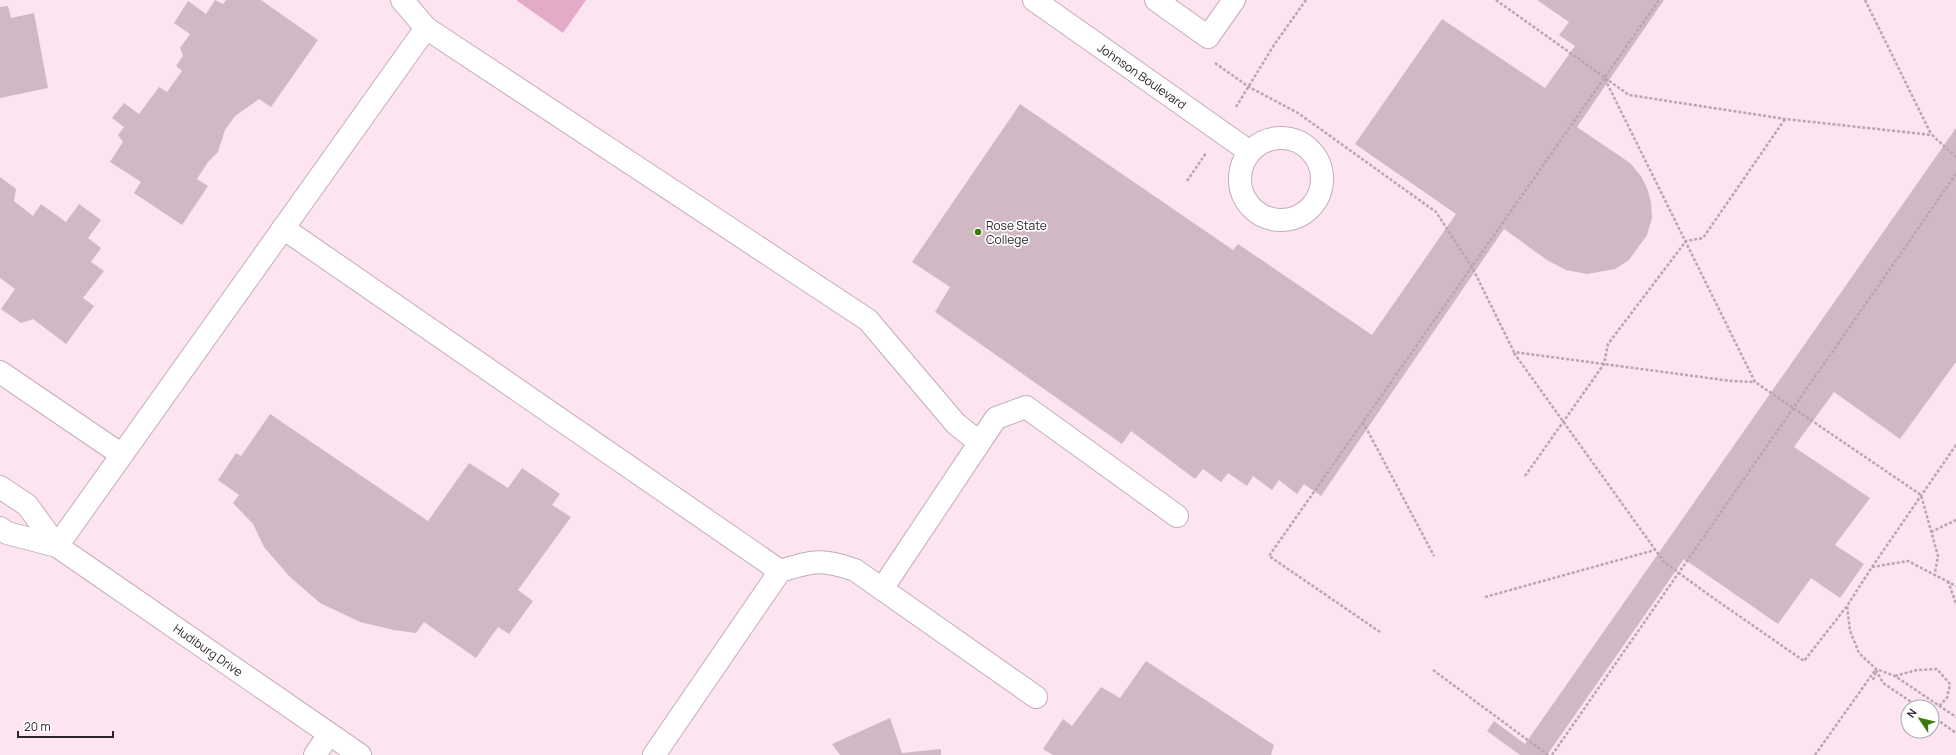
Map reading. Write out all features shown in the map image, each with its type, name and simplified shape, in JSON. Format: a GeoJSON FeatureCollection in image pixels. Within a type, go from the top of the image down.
{"type":"FeatureCollection","features":[{"type":"Feature","properties":{"kind":"street"},"geometry":{"type":"LineString","coordinates":[[402,0],[426,28],[868,320],[956,424],[980,442]]}},
{"type":"Feature","properties":{"kind":"street","name":"Johnson Boulevard"},"geometry":{"type":"LineString","coordinates":[[1034,0],[1250,152]]}},
{"type":"Feature","properties":{"kind":"street"},"geometry":{"type":"LineString","coordinates":[[1156,0],[1208,37],[1234,0]]}},
{"type":"Feature","properties":{"kind":"street"},"geometry":{"type":"LineString","coordinates":[[57,546],[426,28]]}},
{"type":"Feature","properties":{"kind":"street"},"geometry":{"type":"LineString","coordinates":[[283,228],[780,571]]}},
{"type":"Feature","properties":{"kind":"street"},"geometry":{"type":"LineString","coordinates":[[0,372],[122,455]]}},
{"type":"Feature","properties":{"kind":"street"},"geometry":{"type":"LineString","coordinates":[[882,589],[996,418],[1026,407],[1177,516]]}},
{"type":"Feature","properties":{"kind":"street","name":"Hudiburg Drive"},"geometry":{"type":"LineString","coordinates":[[0,486],[27,505],[57,546],[360,755]]}},
{"type":"Feature","properties":{"kind":"street","name":"Hudiburg Drive"},"geometry":{"type":"LineString","coordinates":[[0,528],[7,533],[57,546]]}},
{"type":"Feature","properties":{"kind":"street"},"geometry":{"type":"LineString","coordinates":[[654,755],[780,571],[811,561],[833,562],[855,570],[1036,697]]}},
{"type":"Feature","properties":{"kind":"street"},"geometry":{"type":"LineString","coordinates":[[315,755],[329,734]]}},
{"type":"Feature","properties":{"kind":"path"},"geometry":{"type":"LineString","coordinates":[[1187,181],[1221,131],[1274,45],[1306,0]]}},
{"type":"Feature","properties":{"kind":"path"},"geometry":{"type":"LineString","coordinates":[[1496,0],[1630,95],[1784,119],[1932,135]]}},
{"type":"Feature","properties":{"kind":"path"},"geometry":{"type":"LineString","coordinates":[[1380,632],[1269,556],[1659,0]]}},
{"type":"Feature","properties":{"kind":"path"},"geometry":{"type":"LineString","coordinates":[[1864,0],[1932,135],[1956,157]]}},
{"type":"Feature","properties":{"kind":"path"},"geometry":{"type":"LineString","coordinates":[[1211,61],[1249,87],[1298,113],[1436,212],[1472,267],[1514,352],[1664,562],[1804,661],[1847,606],[1872,566],[1956,445]]}},
{"type":"Feature","properties":{"kind":"path"},"geometry":{"type":"LineString","coordinates":[[1604,77],[1755,382],[1921,495],[1940,561]]}},
{"type":"Feature","properties":{"kind":"path"},"geometry":{"type":"LineString","coordinates":[[1525,476],[1604,364],[1608,344],[1686,241],[1703,238],[1784,119]]}},
{"type":"Feature","properties":{"kind":"path"},"geometry":{"type":"LineString","coordinates":[[1552,755],[1956,174]]}},
{"type":"Feature","properties":{"kind":"path"},"geometry":{"type":"LineString","coordinates":[[1514,352],[1731,381],[1755,382]]}},
{"type":"Feature","properties":{"kind":"path"},"geometry":{"type":"LineString","coordinates":[[1363,422],[1434,556]]}},
{"type":"Feature","properties":{"kind":"path"},"geometry":{"type":"LineString","coordinates":[[1931,532],[1956,520]]}},
{"type":"Feature","properties":{"kind":"path"},"geometry":{"type":"LineString","coordinates":[[1485,597],[1655,550]]}},
{"type":"Feature","properties":{"kind":"path"},"geometry":{"type":"LineString","coordinates":[[1935,574],[1938,556]]}},
{"type":"Feature","properties":{"kind":"path"},"geometry":{"type":"LineString","coordinates":[[1872,566],[1908,561],[1948,580],[1956,586]]}},
{"type":"Feature","properties":{"kind":"path"},"geometry":{"type":"LineString","coordinates":[[1948,580],[1956,604]]}},
{"type":"Feature","properties":{"kind":"path"},"geometry":{"type":"LineString","coordinates":[[1847,606],[1850,631],[1859,653],[1876,669],[1883,683],[1907,699]]}},
{"type":"Feature","properties":{"kind":"path"},"geometry":{"type":"LineString","coordinates":[[1876,669],[1895,676],[1929,699]]}},
{"type":"Feature","properties":{"kind":"path"},"geometry":{"type":"LineString","coordinates":[[1873,680],[1876,669]]}},
{"type":"Feature","properties":{"kind":"path"},"geometry":{"type":"LineString","coordinates":[[1815,755],[1876,669]]}},
{"type":"Feature","properties":{"kind":"path"},"geometry":{"type":"LineString","coordinates":[[1895,676],[1917,670],[1937,669],[1950,684],[1947,698],[1940,705]]}},
{"type":"Feature","properties":{"kind":"path"},"geometry":{"type":"LineString","coordinates":[[1433,670],[1548,755]]}},
{"type":"Feature","properties":{"kind":"path"},"geometry":{"type":"LineString","coordinates":[[1940,707],[1956,717]]}},
{"type":"Feature","properties":{"kind":"path"},"geometry":{"type":"LineString","coordinates":[[1940,722],[1956,733]]}},
{"type":"Feature","properties":{"kind":"shaded area"},"geometry":{"type":"Polygon","coordinates":[[[516,0],[586,0],[563,33],[516,0]]]}},
{"type":"Feature","properties":{"kind":"building"},"geometry":{"type":"Polygon","coordinates":[[[215,0],[223,4],[226,0],[261,0],[318,40],[271,107],[259,99],[235,116],[225,130],[218,152],[208,162],[197,179],[208,186],[182,225],[134,193],[141,182],[110,162],[123,142],[118,135],[124,127],[112,118],[124,103],[139,114],[159,87],[167,92],[182,71],[176,66],[183,56],[180,48],[190,34],[174,23],[188,1],[206,14],[215,0]]]}},
{"type":"Feature","properties":{"kind":"building"},"geometry":{"type":"Polygon","coordinates":[[[1537,0],[1664,0],[1577,127],[1630,163],[1641,176],[1647,188],[1651,202],[1652,218],[1647,235],[1629,260],[1615,269],[1587,274],[1566,270],[1547,260],[1504,229],[1321,496],[1304,484],[1297,494],[1279,480],[1272,490],[1253,476],[1247,486],[1228,473],[1221,482],[1203,469],[1195,479],[1131,431],[1122,444],[935,312],[950,287],[912,262],[1020,104],[1233,250],[1238,244],[1372,335],[1456,214],[1355,144],[1442,19],[1545,88],[1575,46],[1559,35],[1569,22],[1537,0]]]}},
{"type":"Feature","properties":{"kind":"building"},"geometry":{"type":"Polygon","coordinates":[[[8,6],[11,18],[34,13],[48,88],[0,98],[0,7],[8,6]]]}},
{"type":"Feature","properties":{"kind":"building"},"geometry":{"type":"Polygon","coordinates":[[[1956,128],[1956,362],[1900,439],[1834,392],[1794,447],[1870,498],[1835,545],[1864,564],[1840,598],[1811,578],[1778,624],[1684,559],[1547,755],[1520,755],[1487,731],[1494,721],[1525,744],[1956,128]]]}},
{"type":"Feature","properties":{"kind":"building"},"geometry":{"type":"Polygon","coordinates":[[[0,177],[16,189],[14,201],[33,216],[41,204],[66,222],[79,204],[101,220],[88,238],[101,248],[91,262],[104,271],[83,298],[94,306],[66,344],[33,319],[21,323],[1,309],[15,289],[0,278],[0,177]]]}},
{"type":"Feature","properties":{"kind":"building"},"geometry":{"type":"Polygon","coordinates":[[[270,414],[428,521],[469,463],[508,488],[522,468],[560,494],[552,505],[571,517],[518,590],[533,601],[509,634],[498,627],[476,658],[424,622],[416,633],[394,630],[360,622],[320,603],[289,576],[264,547],[253,524],[233,503],[239,495],[218,480],[236,453],[241,456],[270,414]]]}},
{"type":"Feature","properties":{"kind":"building"},"geometry":{"type":"Polygon","coordinates":[[[1146,661],[1274,745],[1271,755],[1053,755],[1043,749],[1063,719],[1072,726],[1101,687],[1120,698],[1146,661]]]}},
{"type":"Feature","properties":{"kind":"building"},"geometry":{"type":"Polygon","coordinates":[[[890,718],[902,753],[941,749],[941,755],[840,755],[832,744],[890,718]]]}},
{"type":"Feature","properties":{"kind":"place","name":"Rose State College"},"geometry":{"type":"Point","coordinates":[978,232]}}]}
